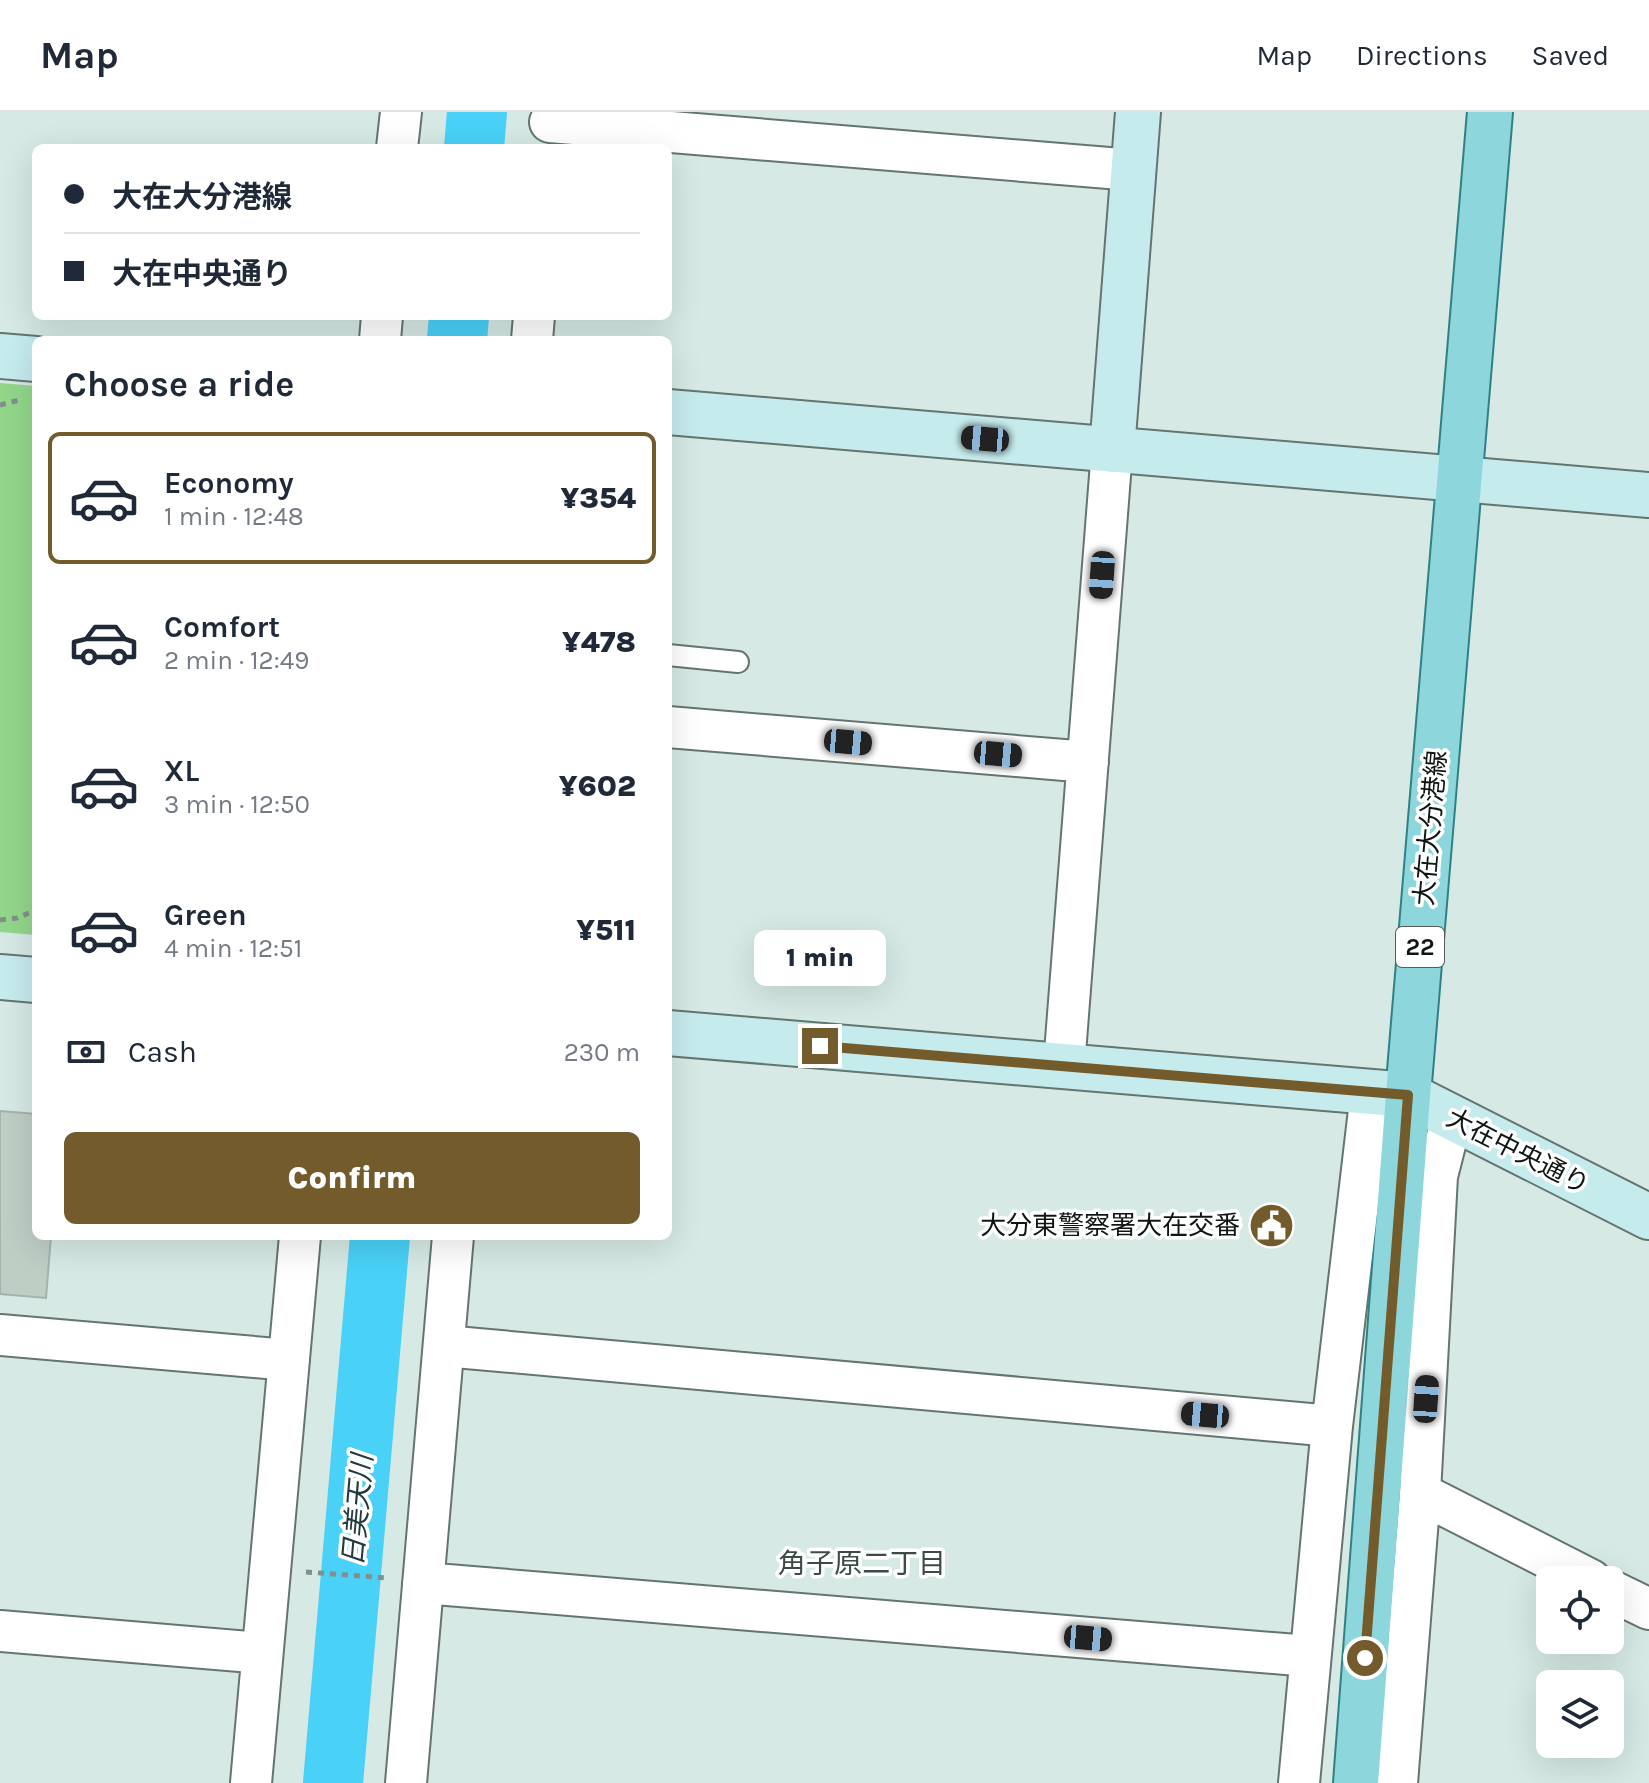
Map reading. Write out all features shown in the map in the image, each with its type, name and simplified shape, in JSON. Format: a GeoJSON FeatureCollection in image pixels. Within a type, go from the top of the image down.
{"type":"FeatureCollection","features":[{"type":"Feature","properties":{"kind":"main road","name":"大在大分港線"},"geometry":{"type":"LineString","coordinates":[[1356,1783],[1389,1094],[1459,479],[1490,112]]}},
{"type":"Feature","properties":{"kind":"street"},"geometry":{"type":"LineString","coordinates":[[397,144],[401,112]]}},
{"type":"Feature","properties":{"kind":"street"},"geometry":{"type":"LineString","coordinates":[[1064,1066],[1138,112]]}},
{"type":"Feature","properties":{"kind":"street"},"geometry":{"type":"LineString","coordinates":[[550,127],[752,125],[1133,170]]}},
{"type":"Feature","properties":{"kind":"street"},"geometry":{"type":"LineString","coordinates":[[0,356],[32,359]]}},
{"type":"Feature","properties":{"kind":"street"},"geometry":{"type":"LineString","coordinates":[[672,412],[1649,495]]}},
{"type":"Feature","properties":{"kind":"street"},"geometry":{"type":"LineString","coordinates":[[672,727],[1088,762]]}},
{"type":"Feature","properties":{"kind":"street"},"geometry":{"type":"LineString","coordinates":[[0,977],[32,980]]}},
{"type":"Feature","properties":{"kind":"street","name":"大在中央通り"},"geometry":{"type":"LineString","coordinates":[[672,1033],[1389,1094],[1452,1117],[1649,1217]]}},
{"type":"Feature","properties":{"kind":"street"},"geometry":{"type":"LineString","coordinates":[[1299,1783],[1332,1426],[1389,1094]]}},
{"type":"Feature","properties":{"kind":"street"},"geometry":{"type":"LineString","coordinates":[[1397,1783],[1420,1493],[1437,1176],[1452,1117]]}},
{"type":"Feature","properties":{"kind":"street"},"geometry":{"type":"LineString","coordinates":[[251,1783],[300,1240]]}},
{"type":"Feature","properties":{"kind":"street"},"geometry":{"type":"LineString","coordinates":[[406,1783],[410,1581],[444,1346],[453,1240]]}},
{"type":"Feature","properties":{"kind":"street"},"geometry":{"type":"LineString","coordinates":[[0,1335],[289,1360]]}},
{"type":"Feature","properties":{"kind":"street"},"geometry":{"type":"LineString","coordinates":[[444,1346],[1332,1426]]}},
{"type":"Feature","properties":{"kind":"street"},"geometry":{"type":"LineString","coordinates":[[1420,1493],[1563,1566]]}},
{"type":"Feature","properties":{"kind":"street"},"geometry":{"type":"LineString","coordinates":[[410,1581],[1309,1656]]}},
{"type":"Feature","properties":{"kind":"street"},"geometry":{"type":"LineString","coordinates":[[1624,1597],[1649,1609]]}},
{"type":"Feature","properties":{"kind":"street"},"geometry":{"type":"LineString","coordinates":[[0,1631],[262,1653]]}},
{"type":"Feature","properties":{"kind":"lane"},"geometry":{"type":"LineString","coordinates":[[672,655],[738,662]]}},
{"type":"Feature","properties":{"kind":"path"},"geometry":{"type":"LineString","coordinates":[[0,405],[32,399]]}},
{"type":"Feature","properties":{"kind":"path"},"geometry":{"type":"LineString","coordinates":[[0,920],[32,912]]}},
{"type":"Feature","properties":{"kind":"path"},"geometry":{"type":"LineString","coordinates":[[295,1571],[410,1581]]}},
{"type":"Feature","properties":{"kind":"green space"},"geometry":{"type":"Polygon","coordinates":[[[0,383],[32,386],[32,935],[0,932],[0,383]]]}},
{"type":"Feature","properties":{"kind":"building"},"geometry":{"type":"Polygon","coordinates":[[[0,1111],[32,1114],[32,1240],[51,1240],[46,1298],[0,1294],[0,1111]]]}},
{"type":"Feature","properties":{"kind":"waterway","name":"日美天川"},"geometry":{"type":"LineString","coordinates":[[474,144],[477,112]]}},
{"type":"Feature","properties":{"kind":"waterway","name":"日美天川"},"geometry":{"type":"LineString","coordinates":[[457,336],[459,320]]}},
{"type":"Feature","properties":{"kind":"waterway","name":"日美天川"},"geometry":{"type":"LineString","coordinates":[[333,1783],[380,1240]]}},
{"type":"Feature","properties":{"kind":"place","name":"大分東警察署大在交番"},"geometry":{"type":"Point","coordinates":[1271,1225]}},
{"type":"Feature","properties":{"kind":"district","name":"角子原二丁目"},"geometry":{"type":"Point","coordinates":[862,1563]}},
{"type":"Feature","properties":{"kind":"route"},"geometry":{"type":"LineString","coordinates":[[820,1046],[1408,1095],[1365,1658]]}}]}
